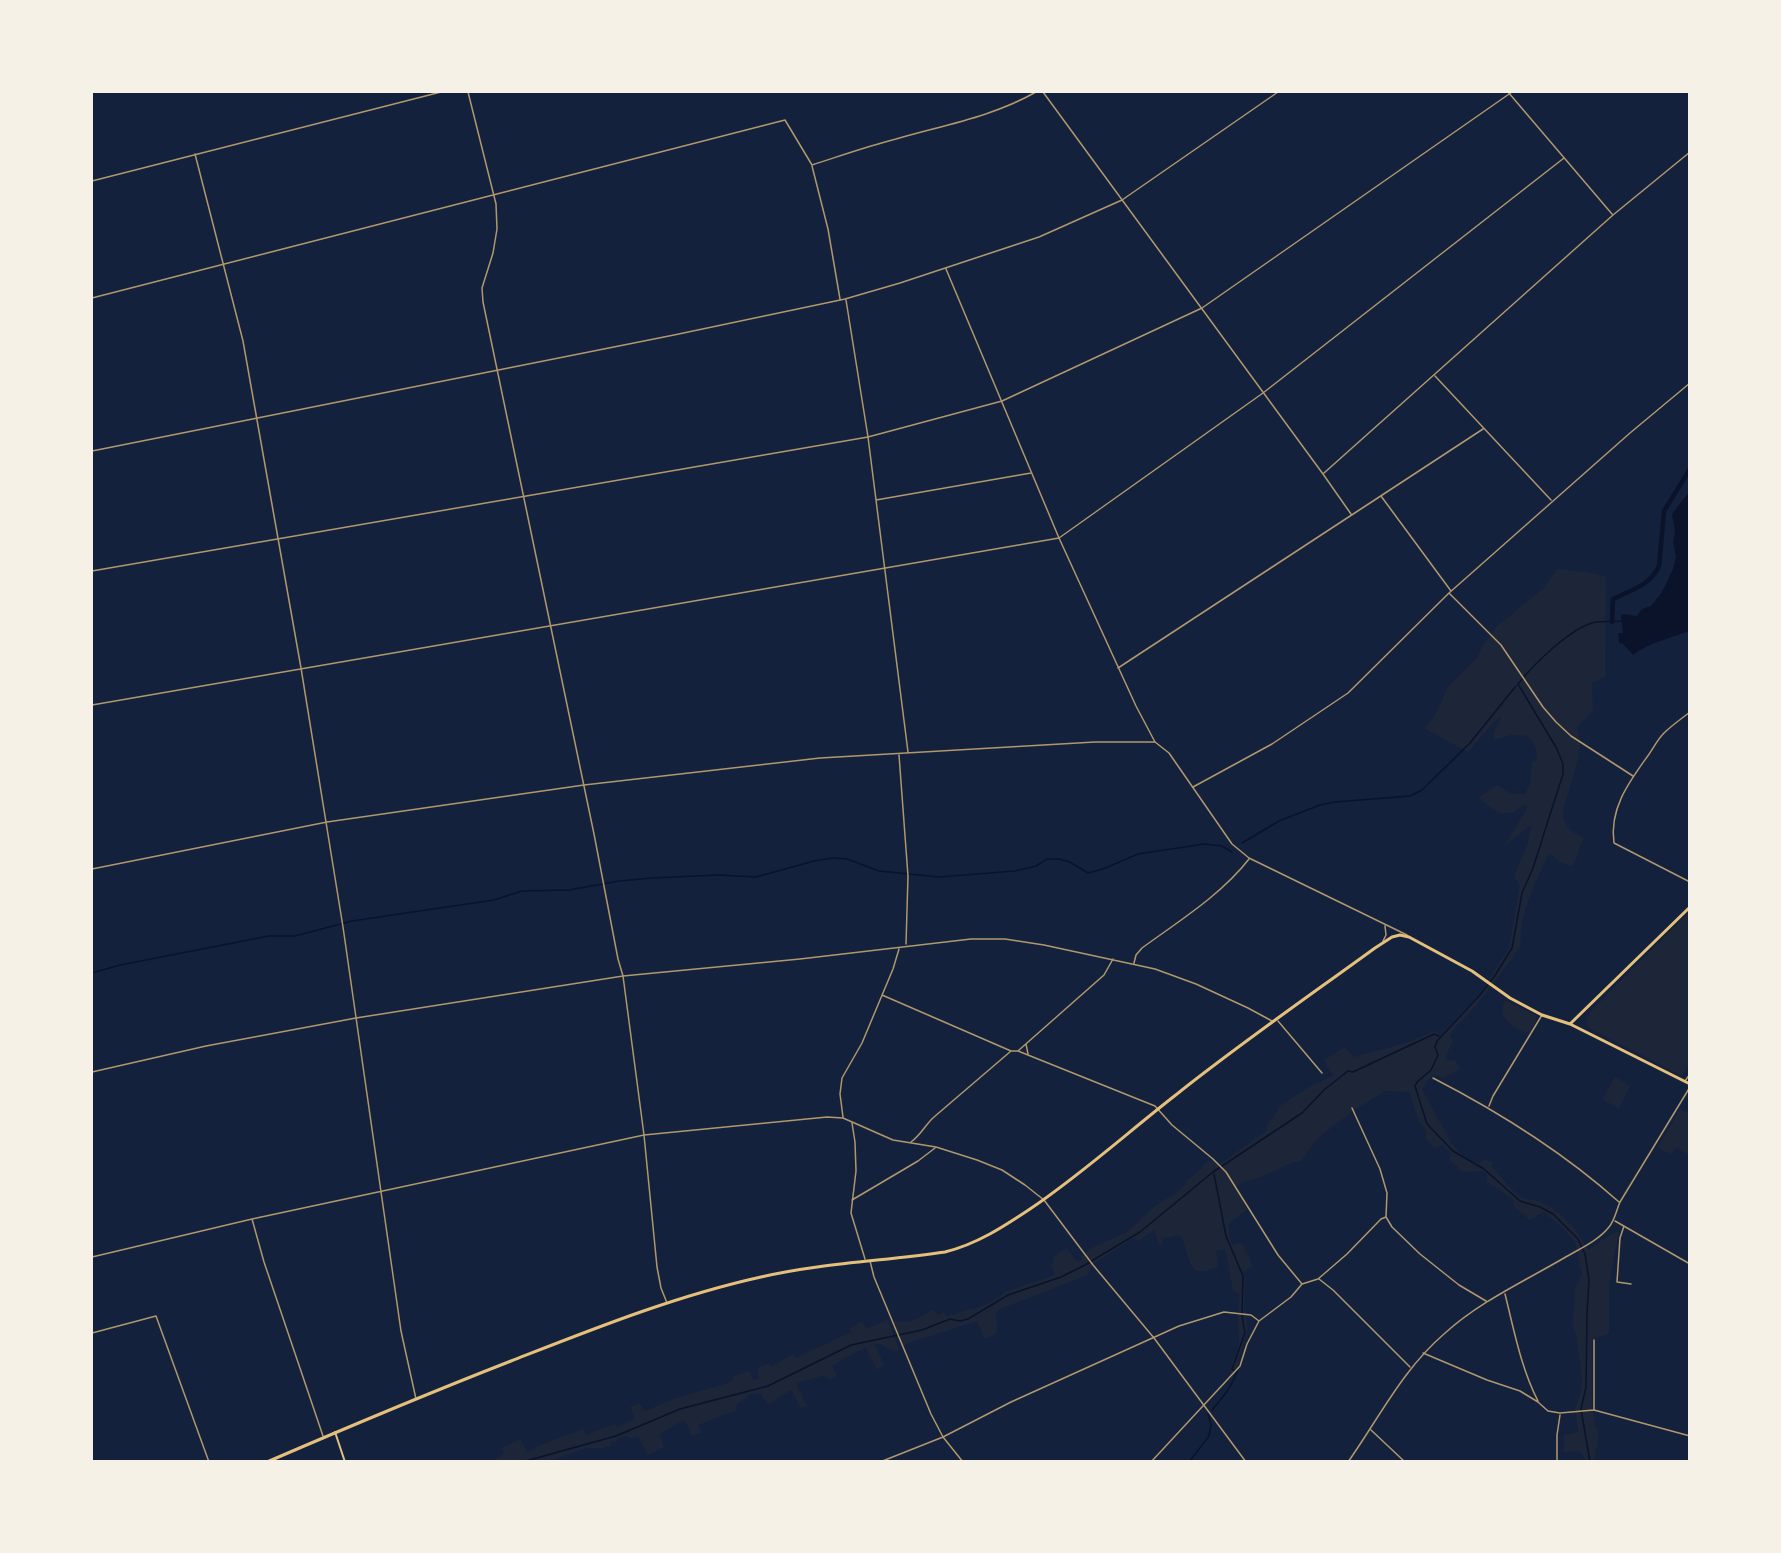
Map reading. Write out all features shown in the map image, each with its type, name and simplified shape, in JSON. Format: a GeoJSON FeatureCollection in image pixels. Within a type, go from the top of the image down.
{"type":"FeatureCollection","features":[{"type":"Feature","properties":{"kind":"main road"},"geometry":{"type":"LineString","coordinates":[[1570,1024],[1689,907]]}},
{"type":"Feature","properties":{"kind":"main road"},"geometry":{"type":"LineString","coordinates":[[267,1461],[601,1325],[668,1303],[760,1277],[870,1260],[930,1254],[961,1248],[985,1238],[1044,1200],[1158,1109],[1275,1021],[1383,942],[1396,936],[1409,937],[1472,971],[1510,998],[1542,1015],[1570,1024],[1689,1085]]}},
{"type":"Feature","properties":{"kind":"main road"},"geometry":{"type":"LineString","coordinates":[[335,1432],[345,1461]]}},
{"type":"Feature","properties":{"kind":"street"},"geometry":{"type":"LineString","coordinates":[[92,181],[441,92]]}},
{"type":"Feature","properties":{"kind":"street"},"geometry":{"type":"LineString","coordinates":[[468,92],[496,204],[497,229],[493,253],[482,288],[483,302],[584,785],[614,943],[623,976],[644,1136],[657,1267],[661,1288],[668,1303]]}},
{"type":"Feature","properties":{"kind":"street"},"geometry":{"type":"LineString","coordinates":[[812,165],[894,139],[975,119],[1014,104],[1036,92]]}},
{"type":"Feature","properties":{"kind":"street"},"geometry":{"type":"LineString","coordinates":[[1043,92],[1351,514]]}},
{"type":"Feature","properties":{"kind":"street"},"geometry":{"type":"LineString","coordinates":[[92,451],[845,299],[1039,237],[1122,200],[1278,92]]}},
{"type":"Feature","properties":{"kind":"street"},"geometry":{"type":"LineString","coordinates":[[92,571],[868,438],[1002,401],[1202,308],[1510,92],[1613,215]]}},
{"type":"Feature","properties":{"kind":"street"},"geometry":{"type":"LineString","coordinates":[[92,298],[785,120],[812,165],[828,228],[840,300]]}},
{"type":"Feature","properties":{"kind":"street"},"geometry":{"type":"LineString","coordinates":[[1323,474],[1613,215],[1689,152]]}},
{"type":"Feature","properties":{"kind":"street"},"geometry":{"type":"LineString","coordinates":[[195,154],[243,341],[327,822],[401,1330],[416,1399]]}},
{"type":"Feature","properties":{"kind":"street"},"geometry":{"type":"LineString","coordinates":[[92,705],[1059,538],[1263,393],[1564,158]]}},
{"type":"Feature","properties":{"kind":"street"},"geometry":{"type":"LineString","coordinates":[[946,268],[1059,538],[1118,668],[1155,742],[1169,753],[1232,844],[1249,858],[1409,937]]}},
{"type":"Feature","properties":{"kind":"street"},"geometry":{"type":"LineString","coordinates":[[845,299],[868,438],[908,753]]}},
{"type":"Feature","properties":{"kind":"street"},"geometry":{"type":"LineString","coordinates":[[1435,375],[1552,501]]}},
{"type":"Feature","properties":{"kind":"street"},"geometry":{"type":"LineString","coordinates":[[1192,787],[1272,744],[1337,702],[1450,592],[1689,383]]}},
{"type":"Feature","properties":{"kind":"street"},"geometry":{"type":"LineString","coordinates":[[1118,668],[1483,429]]}},
{"type":"Feature","properties":{"kind":"street"},"geometry":{"type":"LineString","coordinates":[[875,500],[1032,473]]}},
{"type":"Feature","properties":{"kind":"street"},"geometry":{"type":"LineString","coordinates":[[1381,496],[1450,592],[1501,645],[1543,707],[1571,736],[1633,776]]}},
{"type":"Feature","properties":{"kind":"street"},"geometry":{"type":"LineString","coordinates":[[1689,712],[1663,734],[1633,776],[1620,799],[1613,828],[1614,843],[1689,882]]}},
{"type":"Feature","properties":{"kind":"street"},"geometry":{"type":"LineString","coordinates":[[92,869],[327,822],[584,785],[820,758],[1095,742],[1155,742]]}},
{"type":"Feature","properties":{"kind":"street"},"geometry":{"type":"LineString","coordinates":[[899,754],[908,876],[906,946]]}},
{"type":"Feature","properties":{"kind":"street"},"geometry":{"type":"LineString","coordinates":[[1134,964],[1136,955],[1142,948],[1194,910],[1240,870],[1249,858]]}},
{"type":"Feature","properties":{"kind":"street"},"geometry":{"type":"LineString","coordinates":[[1383,942],[1387,931],[1384,924]]}},
{"type":"Feature","properties":{"kind":"street"},"geometry":{"type":"LineString","coordinates":[[92,1072],[206,1046],[356,1018],[623,976],[800,959],[971,939],[1005,939],[1113,959],[1196,984],[1275,1021],[1322,1072]]}},
{"type":"Feature","properties":{"kind":"street"},"geometry":{"type":"LineString","coordinates":[[843,1118],[840,1094],[842,1078],[862,1043],[897,959],[899,947]]}},
{"type":"Feature","properties":{"kind":"street"},"geometry":{"type":"LineString","coordinates":[[1018,1051],[1104,975],[1113,959]]}},
{"type":"Feature","properties":{"kind":"street"},"geometry":{"type":"LineString","coordinates":[[882,995],[1011,1051],[1018,1051],[1146,1101],[1158,1109],[1186,1138],[1226,1172],[1272,1247],[1302,1284]]}},
{"type":"Feature","properties":{"kind":"street"},"geometry":{"type":"LineString","coordinates":[[1489,1107],[1493,1096],[1542,1015]]}},
{"type":"Feature","properties":{"kind":"street"},"geometry":{"type":"LineString","coordinates":[[1026,1043],[1028,1055]]}},
{"type":"Feature","properties":{"kind":"street"},"geometry":{"type":"LineString","coordinates":[[911,1143],[933,1117],[1011,1051]]}},
{"type":"Feature","properties":{"kind":"street"},"geometry":{"type":"LineString","coordinates":[[1685,1082],[1689,1074]]}},
{"type":"Feature","properties":{"kind":"street"},"geometry":{"type":"LineString","coordinates":[[1433,1078],[1489,1107],[1590,1175],[1620,1202]]}},
{"type":"Feature","properties":{"kind":"street"},"geometry":{"type":"LineString","coordinates":[[1348,1461],[1410,1367],[1450,1328],[1487,1302],[1580,1249],[1607,1230],[1614,1221],[1620,1202],[1689,1085]]}},
{"type":"Feature","properties":{"kind":"street"},"geometry":{"type":"LineString","coordinates":[[1352,1108],[1380,1169],[1387,1193],[1386,1217],[1397,1233],[1459,1285],[1487,1302]]}},
{"type":"Feature","properties":{"kind":"street"},"geometry":{"type":"LineString","coordinates":[[92,1257],[252,1219],[644,1136],[827,1117],[843,1118],[892,1140],[936,1147],[1002,1170],[1044,1200],[1154,1338],[1246,1461]]}},
{"type":"Feature","properties":{"kind":"street"},"geometry":{"type":"LineString","coordinates":[[852,1122],[856,1171],[851,1213],[865,1261]]}},
{"type":"Feature","properties":{"kind":"street"},"geometry":{"type":"LineString","coordinates":[[852,1200],[918,1161],[936,1147]]}},
{"type":"Feature","properties":{"kind":"street"},"geometry":{"type":"LineString","coordinates":[[1152,1461],[1240,1366],[1258,1321],[1291,1297],[1302,1284],[1318,1279],[1347,1254],[1381,1219],[1386,1217]]}},
{"type":"Feature","properties":{"kind":"street"},"geometry":{"type":"LineString","coordinates":[[252,1219],[264,1262],[323,1437]]}},
{"type":"Feature","properties":{"kind":"street"},"geometry":{"type":"LineString","coordinates":[[1614,1221],[1689,1264]]}},
{"type":"Feature","properties":{"kind":"street"},"geometry":{"type":"LineString","coordinates":[[1624,1225],[1620,1238],[1617,1282],[1632,1284]]}},
{"type":"Feature","properties":{"kind":"street"},"geometry":{"type":"LineString","coordinates":[[870,1260],[874,1276],[931,1414],[943,1437],[963,1461]]}},
{"type":"Feature","properties":{"kind":"street"},"geometry":{"type":"LineString","coordinates":[[1318,1279],[1333,1290],[1410,1367]]}},
{"type":"Feature","properties":{"kind":"street"},"geometry":{"type":"LineString","coordinates":[[1505,1293],[1530,1386],[1538,1402]]}},
{"type":"Feature","properties":{"kind":"street"},"geometry":{"type":"LineString","coordinates":[[880,1461],[943,1437],[1021,1398],[1203,1317],[1224,1312],[1239,1313],[1251,1315],[1258,1321]]}},
{"type":"Feature","properties":{"kind":"street"},"geometry":{"type":"LineString","coordinates":[[92,1333],[156,1316],[209,1461]]}},
{"type":"Feature","properties":{"kind":"street"},"geometry":{"type":"LineString","coordinates":[[1594,1340],[1594,1410]]}},
{"type":"Feature","properties":{"kind":"street"},"geometry":{"type":"LineString","coordinates":[[1423,1353],[1525,1393],[1548,1411],[1560,1413],[1594,1410],[1689,1436]]}},
{"type":"Feature","properties":{"kind":"street"},"geometry":{"type":"LineString","coordinates":[[1525,1393],[1529,1391],[1530,1386]]}},
{"type":"Feature","properties":{"kind":"street"},"geometry":{"type":"LineString","coordinates":[[1557,1461],[1560,1413]]}},
{"type":"Feature","properties":{"kind":"street"},"geometry":{"type":"LineString","coordinates":[[1370,1430],[1405,1461]]}},
{"type":"Feature","properties":{"kind":"shaded area"},"geometry":{"type":"Polygon","coordinates":[[[1689,492],[1689,631],[1653,644],[1633,655],[1623,644],[1619,643],[1618,633],[1623,633],[1621,616],[1623,614],[1637,616],[1642,609],[1651,606],[1662,592],[1676,557],[1672,514],[1689,492]]]}},
{"type":"Feature","properties":{"kind":"shaded area"},"geometry":{"type":"Polygon","coordinates":[[[1557,569],[1606,577],[1605,677],[1592,683],[1593,711],[1577,727],[1580,741],[1579,752],[1564,810],[1567,825],[1573,832],[1584,838],[1572,867],[1549,853],[1525,910],[1521,946],[1450,1036],[1453,1040],[1445,1059],[1456,1061],[1460,1069],[1443,1078],[1435,1075],[1422,1089],[1447,1132],[1448,1139],[1464,1157],[1480,1164],[1484,1159],[1492,1162],[1492,1167],[1517,1194],[1525,1199],[1543,1203],[1559,1213],[1579,1235],[1588,1250],[1619,1231],[1609,1284],[1609,1333],[1592,1340],[1592,1403],[1599,1435],[1594,1461],[1586,1461],[1580,1451],[1564,1452],[1564,1435],[1578,1432],[1575,1408],[1580,1396],[1582,1377],[1576,1334],[1572,1323],[1574,1291],[1582,1274],[1575,1242],[1544,1212],[1530,1220],[1514,1207],[1513,1199],[1487,1182],[1487,1174],[1484,1171],[1463,1172],[1449,1159],[1451,1153],[1443,1145],[1435,1148],[1426,1139],[1426,1130],[1419,1122],[1409,1092],[1385,1091],[1353,1111],[1318,1138],[1300,1162],[1287,1164],[1235,1187],[1248,1209],[1229,1223],[1229,1235],[1232,1245],[1242,1243],[1253,1266],[1243,1272],[1247,1333],[1239,1363],[1231,1377],[1231,1366],[1239,1342],[1239,1294],[1233,1290],[1225,1249],[1216,1251],[1218,1267],[1196,1271],[1190,1263],[1181,1235],[1164,1238],[1161,1245],[1155,1230],[1138,1241],[1134,1238],[1093,1264],[1088,1275],[1000,1309],[996,1314],[997,1333],[985,1339],[978,1323],[974,1322],[908,1343],[903,1347],[893,1320],[909,1321],[933,1309],[938,1315],[944,1312],[947,1317],[969,1309],[974,1310],[1000,1297],[1005,1292],[1055,1275],[1051,1264],[1054,1261],[1053,1257],[1067,1248],[1077,1262],[1082,1260],[1081,1256],[1092,1248],[1127,1232],[1156,1205],[1175,1194],[1186,1184],[1187,1180],[1203,1168],[1203,1165],[1213,1159],[1219,1165],[1267,1130],[1266,1127],[1281,1105],[1333,1075],[1324,1060],[1345,1047],[1353,1057],[1404,1043],[1433,1031],[1441,1034],[1481,992],[1509,948],[1520,885],[1515,879],[1516,871],[1527,846],[1531,825],[1504,846],[1526,811],[1527,805],[1519,807],[1515,812],[1501,814],[1478,798],[1497,785],[1511,794],[1525,794],[1530,784],[1532,763],[1537,760],[1536,750],[1528,736],[1511,735],[1494,740],[1494,732],[1502,716],[1468,752],[1424,728],[1434,717],[1449,685],[1476,659],[1497,626],[1545,587],[1557,569]]]}},
{"type":"Feature","properties":{"kind":"shaded area"},"geometry":{"type":"Polygon","coordinates":[[[1689,912],[1690,1063],[1682,1076],[1589,1028],[1586,1020],[1590,1012],[1689,912]]]}},
{"type":"Feature","properties":{"kind":"shaded area"},"geometry":{"type":"Polygon","coordinates":[[[1505,1000],[1536,1016],[1530,1032],[1525,1033],[1506,1020],[1503,1012],[1505,1000]]]}},
{"type":"Feature","properties":{"kind":"shaded area"},"geometry":{"type":"Polygon","coordinates":[[[1615,1077],[1630,1086],[1619,1109],[1602,1099],[1615,1077]]]}},
{"type":"Feature","properties":{"kind":"shaded area"},"geometry":{"type":"Polygon","coordinates":[[[1680,1109],[1689,1114],[1689,1155],[1676,1147],[1671,1155],[1658,1147],[1680,1109]]]}},
{"type":"Feature","properties":{"kind":"shaded area"},"geometry":{"type":"Polygon","coordinates":[[[888,1319],[899,1350],[894,1352],[881,1344],[875,1345],[884,1365],[877,1370],[866,1348],[832,1366],[837,1376],[829,1380],[826,1375],[796,1383],[807,1406],[801,1408],[791,1390],[768,1404],[760,1393],[751,1394],[737,1404],[736,1411],[698,1425],[701,1433],[692,1436],[686,1422],[682,1421],[660,1434],[664,1447],[648,1455],[638,1437],[626,1436],[618,1438],[617,1441],[611,1443],[611,1446],[586,1448],[550,1461],[492,1461],[504,1454],[502,1448],[520,1439],[527,1452],[584,1429],[586,1435],[615,1424],[617,1427],[635,1419],[630,1407],[639,1403],[645,1411],[676,1398],[731,1382],[734,1376],[749,1371],[753,1380],[759,1378],[757,1369],[769,1363],[771,1367],[793,1354],[795,1358],[851,1332],[850,1328],[862,1321],[867,1329],[888,1319]]]}},
{"type":"Feature","properties":{"kind":"waterway"},"geometry":{"type":"LineString","coordinates":[[1612,622],[1613,599],[1645,583],[1659,566],[1664,511],[1690,469]]}},
{"type":"Feature","properties":{"kind":"waterway"},"geometry":{"type":"LineString","coordinates":[[1590,1462],[1581,1409],[1586,1387],[1589,1280],[1585,1254],[1578,1239],[1553,1214],[1520,1201],[1484,1169],[1453,1151],[1427,1124],[1415,1086],[1431,1070],[1438,1055],[1435,1047],[1437,1041],[1480,995],[1512,948],[1522,893],[1533,868],[1563,774],[1563,764],[1557,749],[1518,684],[1543,657],[1577,630],[1597,622],[1621,621]]}},
{"type":"Feature","properties":{"kind":"waterway"},"geometry":{"type":"LineString","coordinates":[[1242,843],[1279,821],[1320,805],[1410,796],[1422,790],[1470,743],[1516,686]]}},
{"type":"Feature","properties":{"kind":"waterway"},"geometry":{"type":"LineString","coordinates":[[92,973],[120,965],[269,936],[295,936],[352,921],[494,900],[522,891],[569,890],[652,878],[718,875],[756,877],[833,858],[847,859],[879,871],[939,877],[1015,871],[1036,866],[1047,859],[1070,862],[1088,873],[1138,854],[1204,844],[1222,846],[1232,852]]}},
{"type":"Feature","properties":{"kind":"waterway"},"geometry":{"type":"LineString","coordinates":[[522,1462],[616,1436],[680,1409],[768,1386],[851,1345],[922,1330],[950,1319],[960,1321],[968,1319],[1008,1295],[1061,1277],[1140,1232],[1213,1172],[1302,1113],[1324,1090],[1348,1071],[1353,1072],[1434,1034],[1439,1036]]}},
{"type":"Feature","properties":{"kind":"waterway"},"geometry":{"type":"LineString","coordinates":[[1212,1410],[1235,1378],[1237,1372],[1232,1369],[1245,1333],[1242,1315],[1243,1276],[1226,1236],[1214,1174]]}},
{"type":"Feature","properties":{"kind":"waterway"},"geometry":{"type":"LineString","coordinates":[[1189,1462],[1209,1436],[1211,1425],[1208,1414]]}}]}
